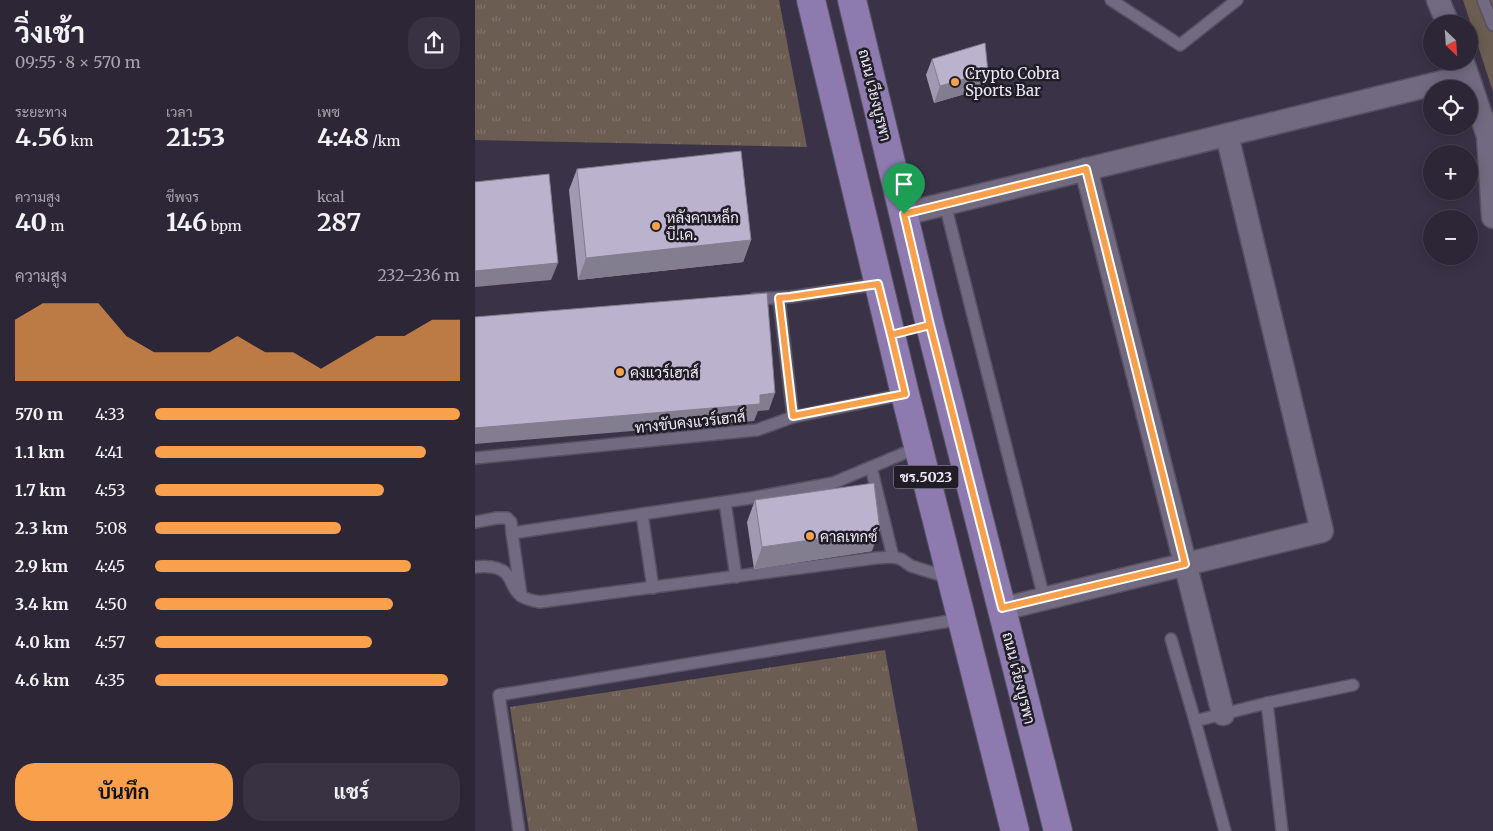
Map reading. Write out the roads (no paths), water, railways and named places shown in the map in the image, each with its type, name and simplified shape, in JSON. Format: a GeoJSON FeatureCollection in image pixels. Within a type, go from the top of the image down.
{"type":"FeatureCollection","features":[{"type":"Feature","properties":{"kind":"main road","name":"ชร.5023"},"geometry":{"type":"LineString","coordinates":[[811,0],[905,394],[1015,831]]}},
{"type":"Feature","properties":{"kind":"main road","name":"ถนน เวียงบูรพา"},"geometry":{"type":"LineString","coordinates":[[852,0],[930,325],[1058,831]]}},
{"type":"Feature","properties":{"kind":"main road"},"geometry":{"type":"LineString","coordinates":[[891,335],[930,325]]}},
{"type":"Feature","properties":{"kind":"street"},"geometry":{"type":"LineString","coordinates":[[1438,0],[1444,15]]}},
{"type":"Feature","properties":{"kind":"street"},"geometry":{"type":"LineString","coordinates":[[904,214],[1227,135],[1461,70]]}},
{"type":"Feature","properties":{"kind":"street"},"geometry":{"type":"LineString","coordinates":[[1465,70],[1488,136],[1493,217]]}},
{"type":"Feature","properties":{"kind":"street"},"geometry":{"type":"LineString","coordinates":[[1002,608],[1322,531],[1227,135]]}},
{"type":"Feature","properties":{"kind":"street"},"geometry":{"type":"LineString","coordinates":[[1086,169],[1223,714]]}},
{"type":"Feature","properties":{"kind":"lane"},"geometry":{"type":"LineString","coordinates":[[1111,0],[1181,45],[1237,0]]}},
{"type":"Feature","properties":{"kind":"lane"},"geometry":{"type":"LineString","coordinates":[[1483,0],[1493,25]]}},
{"type":"Feature","properties":{"kind":"lane"},"geometry":{"type":"LineString","coordinates":[[945,204],[1044,598]]}},
{"type":"Feature","properties":{"kind":"lane"},"geometry":{"type":"LineString","coordinates":[[738,300],[790,297],[878,284]]}},
{"type":"Feature","properties":{"kind":"lane"},"geometry":{"type":"LineString","coordinates":[[779,298],[793,416]]}},
{"type":"Feature","properties":{"kind":"lane","name":"ทางขับคงแวร์เฮาส์"},"geometry":{"type":"LineString","coordinates":[[475,458],[757,430],[793,416],[905,394]]}},
{"type":"Feature","properties":{"kind":"lane"},"geometry":{"type":"LineString","coordinates":[[512,533],[725,502],[833,482],[919,447]]}},
{"type":"Feature","properties":{"kind":"lane"},"geometry":{"type":"LineString","coordinates":[[871,467],[893,557]]}},
{"type":"Feature","properties":{"kind":"lane"},"geometry":{"type":"LineString","coordinates":[[725,502],[736,577]]}},
{"type":"Feature","properties":{"kind":"lane"},"geometry":{"type":"LineString","coordinates":[[641,514],[653,588]]}},
{"type":"Feature","properties":{"kind":"lane"},"geometry":{"type":"LineString","coordinates":[[475,522],[497,518],[507,518],[511,522],[521,596]]}},
{"type":"Feature","properties":{"kind":"lane"},"geometry":{"type":"LineString","coordinates":[[475,567],[483,566],[499,569],[507,574],[513,588],[521,596],[540,602],[893,557],[901,559],[911,566],[951,578]]}},
{"type":"Feature","properties":{"kind":"lane"},"geometry":{"type":"LineString","coordinates":[[519,831],[499,695],[962,619]]}},
{"type":"Feature","properties":{"kind":"lane"},"geometry":{"type":"LineString","coordinates":[[1171,639],[1225,831]]}},
{"type":"Feature","properties":{"kind":"lane"},"geometry":{"type":"LineString","coordinates":[[1195,721],[1267,703],[1353,685]]}},
{"type":"Feature","properties":{"kind":"lane"},"geometry":{"type":"LineString","coordinates":[[1267,703],[1281,831]]}},
{"type":"Feature","properties":{"kind":"place","name":"Crypto Cobra Sports Bar"},"geometry":{"type":"Point","coordinates":[955,82]}},
{"type":"Feature","properties":{"kind":"place","name":"หลังคาเหล็ก บี.เค."},"geometry":{"type":"Point","coordinates":[656,226]}},
{"type":"Feature","properties":{"kind":"place","name":"คงแวร์เฮาส์"},"geometry":{"type":"Point","coordinates":[620,372]}},
{"type":"Feature","properties":{"kind":"place","name":"คาลเทกซ์"},"geometry":{"type":"Point","coordinates":[810,536]}}]}
